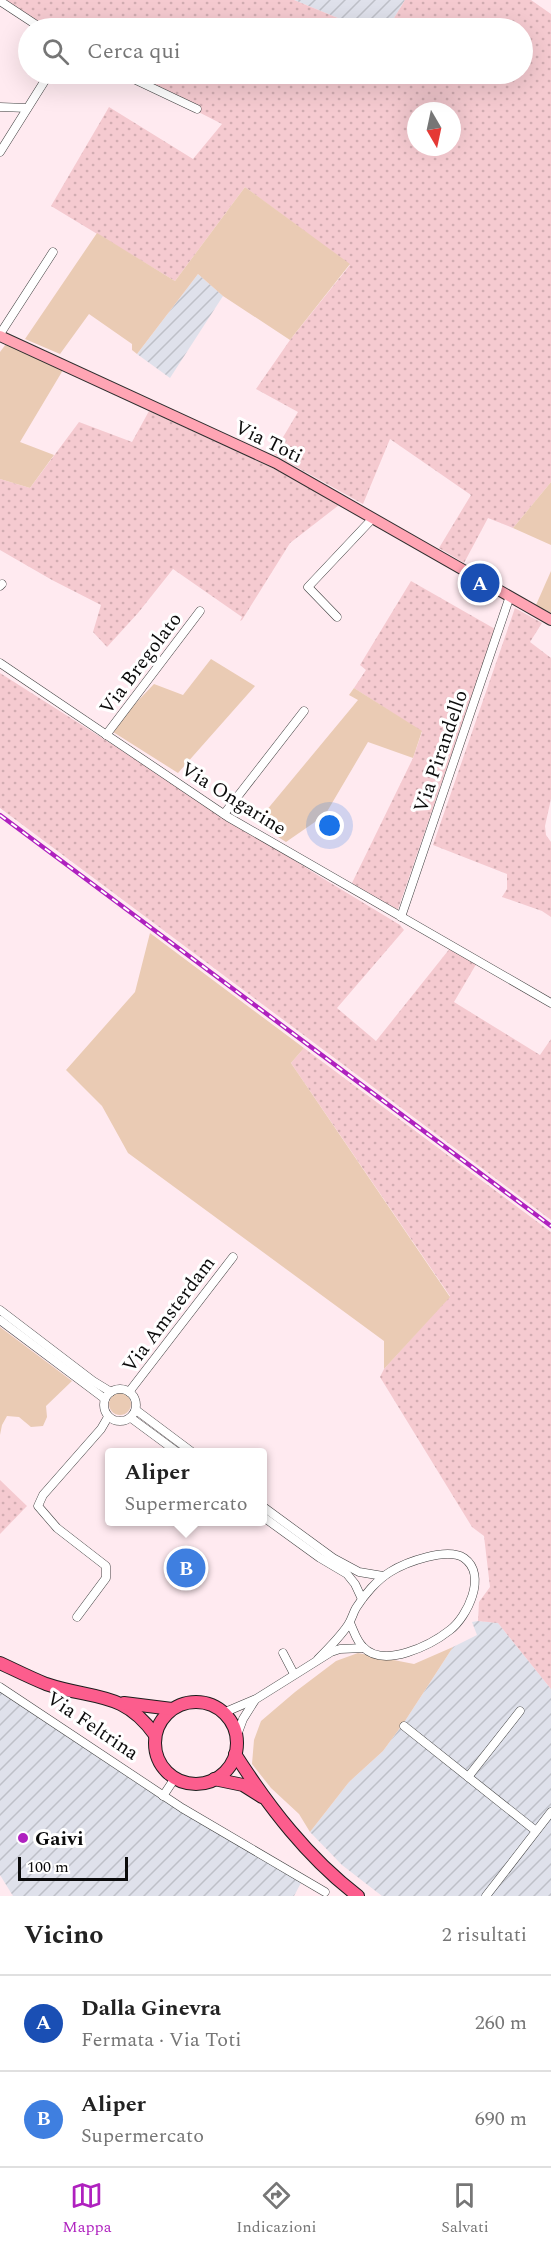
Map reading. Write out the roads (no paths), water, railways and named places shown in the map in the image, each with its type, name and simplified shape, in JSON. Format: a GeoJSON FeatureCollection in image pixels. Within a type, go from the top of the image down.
{"type":"FeatureCollection","features":[{"type":"Feature","properties":{"kind":"main road","name":"Via Toti"},"geometry":{"type":"LineString","coordinates":[[0,335],[276,463],[551,620]]}},
{"type":"Feature","properties":{"kind":"main road","name":"Via Feltrina"},"geometry":{"type":"LineString","coordinates":[[0,1663],[47,1684],[120,1703],[172,1710]]}},
{"type":"Feature","properties":{"kind":"main road","name":"Via Feltrina"},"geometry":{"type":"LineString","coordinates":[[175,1778],[158,1760],[155,1735],[159,1725],[172,1710],[184,1703],[198,1702],[212,1705],[223,1713]]}},
{"type":"Feature","properties":{"kind":"main road","name":"Via Feltrina"},"geometry":{"type":"LineString","coordinates":[[120,1703],[140,1716],[155,1735]]}},
{"type":"Feature","properties":{"kind":"main road"},"geometry":{"type":"LineString","coordinates":[[175,1778],[195,1784],[214,1779],[227,1769],[235,1754],[236,1738],[232,1724],[223,1713]]}},
{"type":"Feature","properties":{"kind":"main road"},"geometry":{"type":"LineString","coordinates":[[235,1754],[268,1802],[308,1853],[325,1870],[358,1896]]}},
{"type":"Feature","properties":{"kind":"main road"},"geometry":{"type":"LineString","coordinates":[[214,1779],[243,1785],[268,1802]]}},
{"type":"Feature","properties":{"kind":"street"},"geometry":{"type":"LineString","coordinates":[[0,1],[26,18]]}},
{"type":"Feature","properties":{"kind":"street"},"geometry":{"type":"LineString","coordinates":[[0,152],[43,84]]}},
{"type":"Feature","properties":{"kind":"street"},"geometry":{"type":"LineString","coordinates":[[144,84],[196,109]]}},
{"type":"Feature","properties":{"kind":"street"},"geometry":{"type":"LineString","coordinates":[[0,106],[27,108]]}},
{"type":"Feature","properties":{"kind":"street"},"geometry":{"type":"LineString","coordinates":[[0,335],[53,252]]}},
{"type":"Feature","properties":{"kind":"street"},"geometry":{"type":"LineString","coordinates":[[337,617],[308,587],[373,518]]}},
{"type":"Feature","properties":{"kind":"street","name":"Via Pirandello"},"geometry":{"type":"LineString","coordinates":[[401,917],[511,597]]}},
{"type":"Feature","properties":{"kind":"street","name":"Via Bregolato"},"geometry":{"type":"LineString","coordinates":[[106,735],[200,611]]}},
{"type":"Feature","properties":{"kind":"street","name":"Via Ongarine"},"geometry":{"type":"LineString","coordinates":[[0,663],[224,814],[551,1003]]}},
{"type":"Feature","properties":{"kind":"street"},"geometry":{"type":"LineString","coordinates":[[224,814],[303,711]]}},
{"type":"Feature","properties":{"kind":"street","name":"Via Amsterdam"},"geometry":{"type":"LineString","coordinates":[[129,1392],[233,1257]]}},
{"type":"Feature","properties":{"kind":"street"},"geometry":{"type":"LineString","coordinates":[[0,1310],[93,1381],[111,1392]]}},
{"type":"Feature","properties":{"kind":"street"},"geometry":{"type":"LineString","coordinates":[[0,1320],[105,1399]]}},
{"type":"Feature","properties":{"kind":"street"},"geometry":{"type":"LineString","coordinates":[[120,1389],[129,1392],[135,1400],[133,1414],[121,1422],[108,1417],[104,1408],[105,1399],[111,1392],[120,1389]]}},
{"type":"Feature","properties":{"kind":"street"},"geometry":{"type":"LineString","coordinates":[[133,1414],[172,1448]]}},
{"type":"Feature","properties":{"kind":"street"},"geometry":{"type":"LineString","coordinates":[[133,1414],[186,1448]]}},
{"type":"Feature","properties":{"kind":"street"},"geometry":{"type":"LineString","coordinates":[[77,1617],[106,1578],[106,1566],[57,1528],[38,1506],[40,1499],[101,1429],[108,1417]]}},
{"type":"Feature","properties":{"kind":"street"},"geometry":{"type":"LineString","coordinates":[[267,1510],[341,1563],[358,1572],[383,1576]]}},
{"type":"Feature","properties":{"kind":"street"},"geometry":{"type":"LineString","coordinates":[[267,1520],[320,1558],[347,1574],[362,1599]]}},
{"type":"Feature","properties":{"kind":"street"},"geometry":{"type":"LineString","coordinates":[[223,1713],[256,1699],[318,1659],[340,1649],[364,1648],[379,1655],[398,1655],[430,1643],[454,1627],[467,1610],[474,1594],[475,1581],[472,1568],[464,1558],[452,1555],[429,1557],[411,1562],[383,1576],[362,1599],[350,1623],[318,1659]]}},
{"type":"Feature","properties":{"kind":"street"},"geometry":{"type":"LineString","coordinates":[[350,1623],[364,1648]]}},
{"type":"Feature","properties":{"kind":"street"},"geometry":{"type":"LineString","coordinates":[[283,1653],[294,1674]]}},
{"type":"Feature","properties":{"kind":"street","name":"Via Feltrina"},"geometry":{"type":"LineString","coordinates":[[0,1687],[163,1796],[325,1892]]}},
{"type":"Feature","properties":{"kind":"street"},"geometry":{"type":"LineString","coordinates":[[236,1738],[243,1719],[256,1699]]}},
{"type":"Feature","properties":{"kind":"street"},"geometry":{"type":"LineString","coordinates":[[468,1777],[520,1711]]}},
{"type":"Feature","properties":{"kind":"street"},"geometry":{"type":"LineString","coordinates":[[404,1726],[536,1831]]}},
{"type":"Feature","properties":{"kind":"street"},"geometry":{"type":"LineString","coordinates":[[163,1796],[175,1778]]}},
{"type":"Feature","properties":{"kind":"street"},"geometry":{"type":"LineString","coordinates":[[486,1896],[551,1812]]}},
{"type":"Feature","properties":{"kind":"railway"},"geometry":{"type":"LineString","coordinates":[[0,815],[551,1226]]}},
{"type":"Feature","properties":{"kind":"place","name":"Dalla Ginevra"},"geometry":{"type":"Point","coordinates":[480,583]}},
{"type":"Feature","properties":{"kind":"place","name":"Aliper"},"geometry":{"type":"Point","coordinates":[186,1568]}},
{"type":"Feature","properties":{"kind":"place","name":"Gaivi"},"geometry":{"type":"Point","coordinates":[23,1838]}}]}
